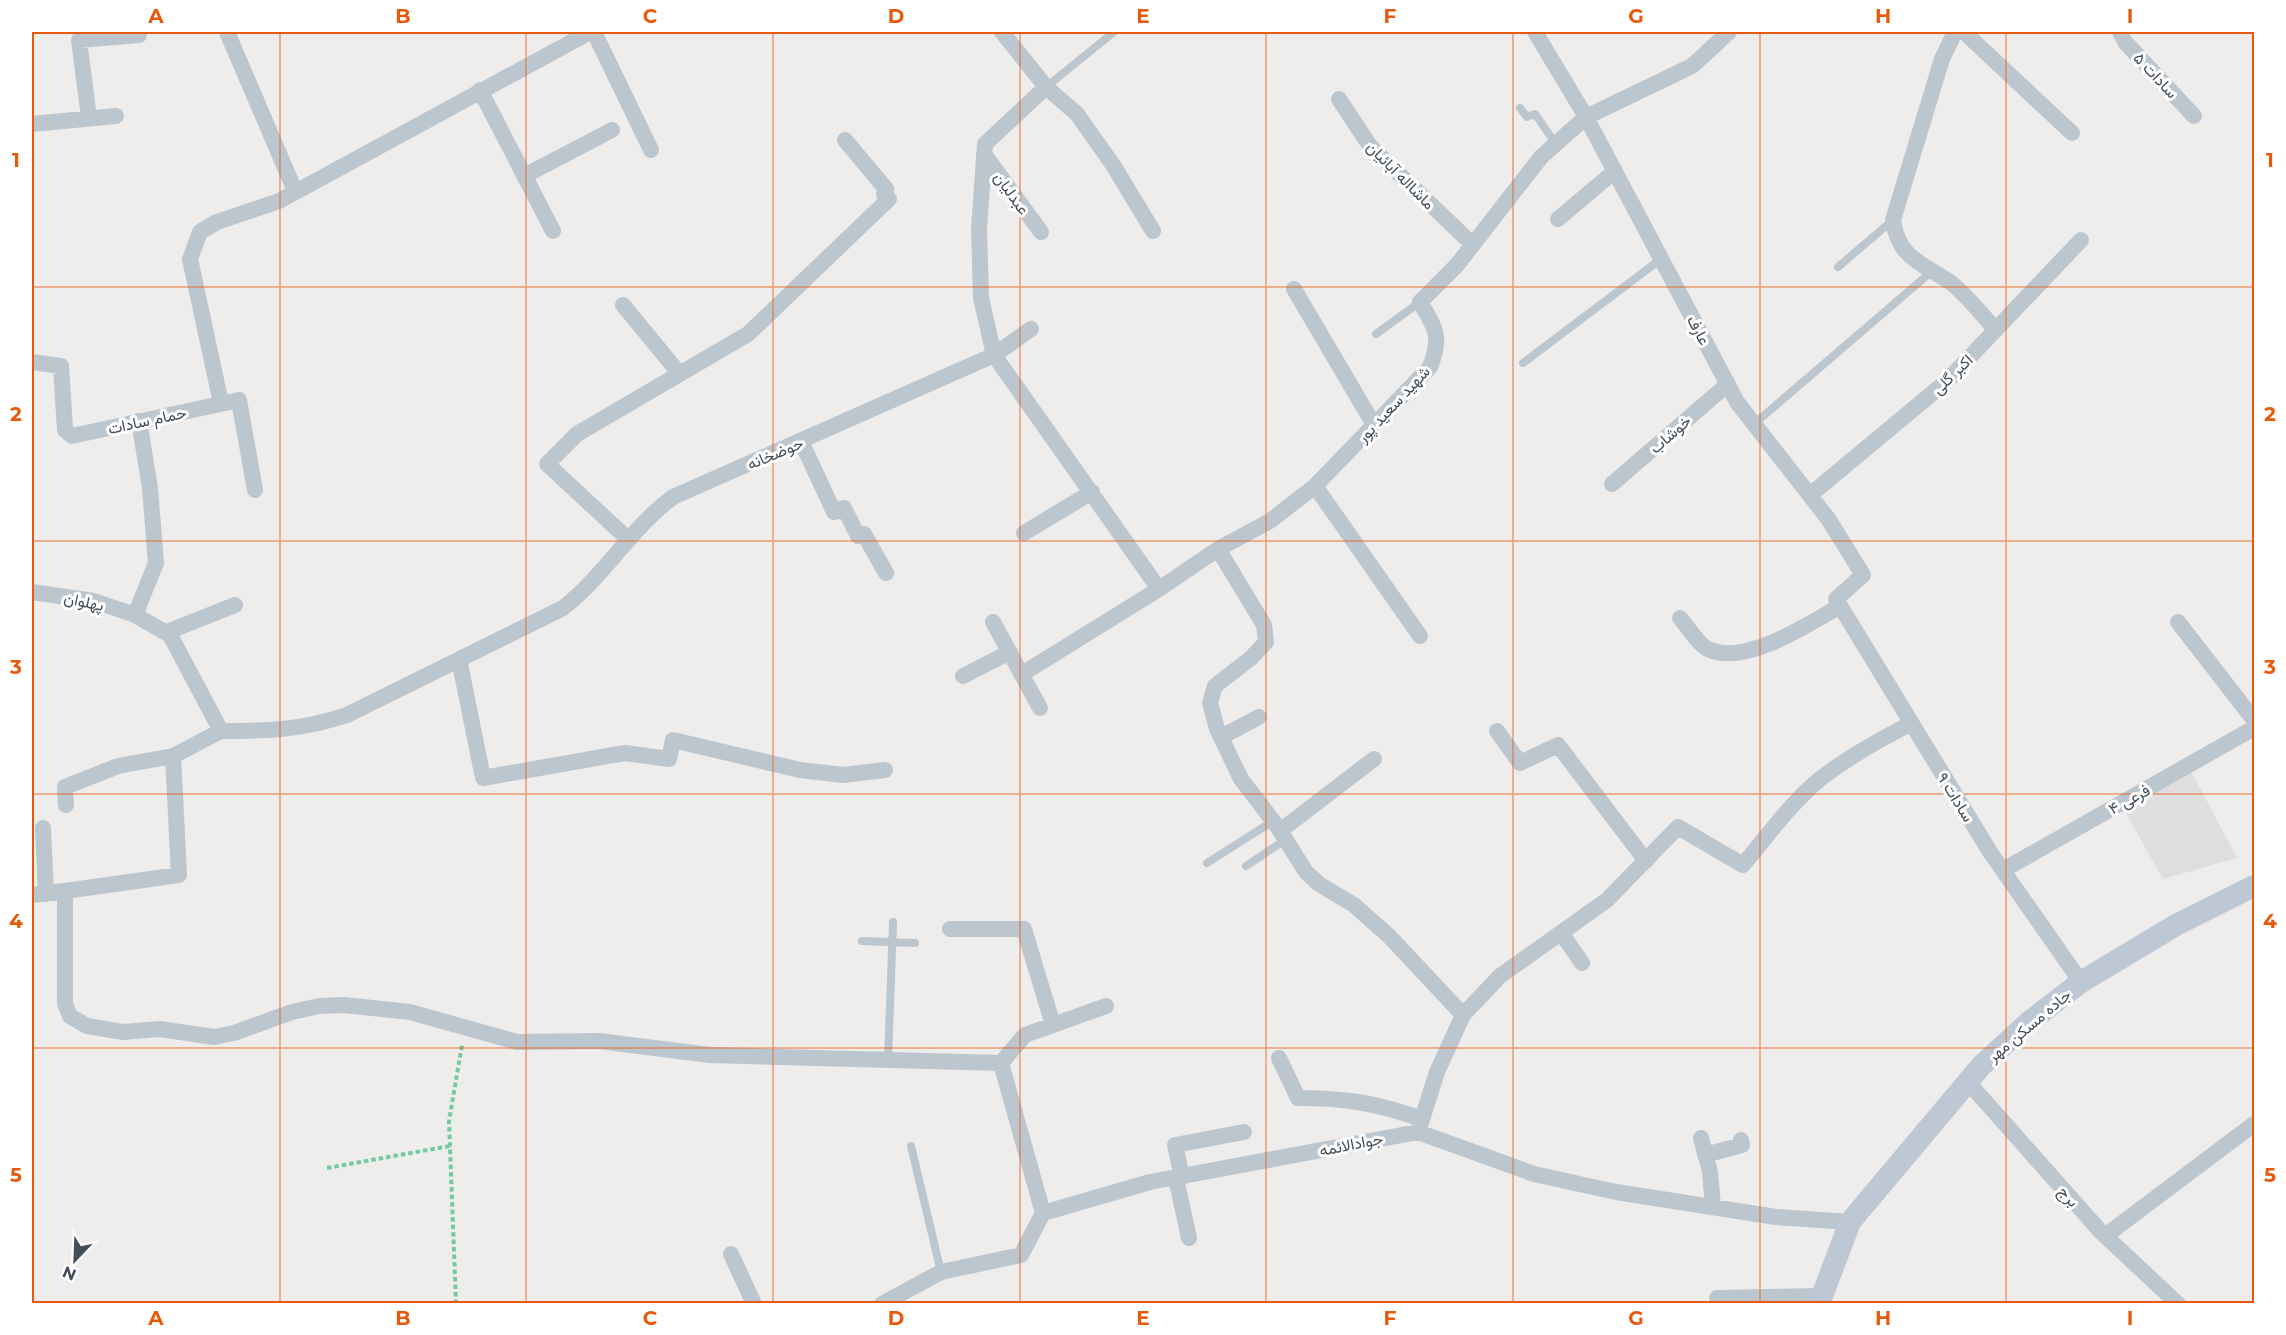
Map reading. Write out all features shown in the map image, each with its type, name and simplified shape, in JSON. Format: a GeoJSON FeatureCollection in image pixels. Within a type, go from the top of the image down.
{"type":"FeatureCollection","features":[{"type":"Feature","properties":{"kind":"main road","name":"جاده مسکن مهر"},"geometry":{"type":"LineString","coordinates":[[1820,1300],[1850,1222],[1967,1081],[2029,1022],[2081,982],[2176,925],[2254,886]]}},
{"type":"Feature","properties":{"kind":"street"},"geometry":{"type":"LineString","coordinates":[[227,32],[295,191]]}},
{"type":"Feature","properties":{"kind":"street"},"geometry":{"type":"LineString","coordinates":[[255,490],[239,400],[221,403],[190,259],[193,244],[200,232],[218,222],[261,209],[592,32],[651,150]]}},
{"type":"Feature","properties":{"kind":"street"},"geometry":{"type":"LineString","coordinates":[[1002,32],[1046,87],[1077,114],[1113,165],[1153,231]]}},
{"type":"Feature","properties":{"kind":"street","name":"عارف"},"geometry":{"type":"LineString","coordinates":[[1535,32],[1586,117],[1728,384],[1754,424],[1829,520],[1863,575],[1836,599],[1840,606]]}},
{"type":"Feature","properties":{"kind":"street"},"geometry":{"type":"LineString","coordinates":[[1420,302],[1457,265],[1541,157],[1586,117],[1692,66],[1729,32]]}},
{"type":"Feature","properties":{"kind":"street"},"geometry":{"type":"LineString","coordinates":[[1955,32],[1942,59],[1893,220],[1895,238],[1910,256],[1931,272],[1951,283],[1996,330]]}},
{"type":"Feature","properties":{"kind":"street"},"geometry":{"type":"LineString","coordinates":[[1964,32],[2072,133]]}},
{"type":"Feature","properties":{"kind":"street","name":"سادات ۵"},"geometry":{"type":"LineString","coordinates":[[2120,32],[2125,42],[2194,116]]}},
{"type":"Feature","properties":{"kind":"street"},"geometry":{"type":"LineString","coordinates":[[89,118],[79,40],[139,35]]}},
{"type":"Feature","properties":{"kind":"street"},"geometry":{"type":"LineString","coordinates":[[1046,87],[985,144],[979,229],[981,298],[994,355],[1159,589]]}},
{"type":"Feature","properties":{"kind":"street"},"geometry":{"type":"LineString","coordinates":[[480,90],[553,231]]}},
{"type":"Feature","properties":{"kind":"street","name":"ماشااله آبائیان"},"geometry":{"type":"LineString","coordinates":[[1339,99],[1370,146],[1472,244]]}},
{"type":"Feature","properties":{"kind":"street"},"geometry":{"type":"LineString","coordinates":[[32,124],[116,116]]}},
{"type":"Feature","properties":{"kind":"street"},"geometry":{"type":"LineString","coordinates":[[525,176],[612,130]]}},
{"type":"Feature","properties":{"kind":"street"},"geometry":{"type":"LineString","coordinates":[[629,540],[547,464],[577,434],[748,334],[888,199],[884,194],[886,189],[845,140]]}},
{"type":"Feature","properties":{"kind":"street","name":"عبدلیان"},"geometry":{"type":"LineString","coordinates":[[984,154],[1041,232]]}},
{"type":"Feature","properties":{"kind":"street"},"geometry":{"type":"LineString","coordinates":[[1558,219],[1615,171]]}},
{"type":"Feature","properties":{"kind":"street","name":"اکبر گلی"},"geometry":{"type":"LineString","coordinates":[[1810,495],[1947,381],[2081,240]]}},
{"type":"Feature","properties":{"kind":"street"},"geometry":{"type":"LineString","coordinates":[[1294,289],[1374,425]]}},
{"type":"Feature","properties":{"kind":"street","name":"شهید سعید پور"},"geometry":{"type":"LineString","coordinates":[[1022,674],[1159,589],[1218,549],[1269,521],[1315,486],[1430,367],[1439,345],[1435,327],[1420,302]]}},
{"type":"Feature","properties":{"kind":"street"},"geometry":{"type":"LineString","coordinates":[[623,305],[679,373]]}},
{"type":"Feature","properties":{"kind":"street","name":"حوضخانه"},"geometry":{"type":"LineString","coordinates":[[221,731],[280,731],[314,726],[347,715],[563,608],[585,591],[650,513],[673,497],[994,355],[1031,329]]}},
{"type":"Feature","properties":{"kind":"street","name":"حمام سادات"},"geometry":{"type":"LineString","coordinates":[[32,362],[61,366],[65,430],[72,436],[221,403]]}},
{"type":"Feature","properties":{"kind":"street","name":"خوشاب"},"geometry":{"type":"LineString","coordinates":[[1612,484],[1728,384]]}},
{"type":"Feature","properties":{"kind":"street"},"geometry":{"type":"LineString","coordinates":[[135,615],[156,563],[150,488],[140,421]]}},
{"type":"Feature","properties":{"kind":"street"},"geometry":{"type":"LineString","coordinates":[[801,441],[834,512],[844,508],[858,536],[864,534],[886,573]]}},
{"type":"Feature","properties":{"kind":"street"},"geometry":{"type":"LineString","coordinates":[[1315,486],[1420,636]]}},
{"type":"Feature","properties":{"kind":"street"},"geometry":{"type":"LineString","coordinates":[[1024,533],[1092,492]]}},
{"type":"Feature","properties":{"kind":"street"},"geometry":{"type":"LineString","coordinates":[[1218,549],[1264,625],[1266,642],[1251,658],[1215,686],[1210,703],[1221,737],[1241,779],[1279,831],[1305,872],[1319,884],[1354,905],[1390,937],[1463,1015]]}},
{"type":"Feature","properties":{"kind":"street","name":"پهلوان"},"geometry":{"type":"LineString","coordinates":[[32,592],[94,601],[135,615],[167,632]]}},
{"type":"Feature","properties":{"kind":"street"},"geometry":{"type":"LineString","coordinates":[[66,805],[65,788],[118,766],[172,756],[221,731],[179,648],[167,632],[235,605]]}},
{"type":"Feature","properties":{"kind":"street"},"geometry":{"type":"LineString","coordinates":[[1680,618],[1706,648],[1723,653],[1796,640],[1840,606]]}},
{"type":"Feature","properties":{"kind":"street","name":"سادات ۹"},"geometry":{"type":"LineString","coordinates":[[1840,606],[1910,724],[2003,870],[2081,982]]}},
{"type":"Feature","properties":{"kind":"street"},"geometry":{"type":"LineString","coordinates":[[993,622],[1041,708]]}},
{"type":"Feature","properties":{"kind":"street"},"geometry":{"type":"LineString","coordinates":[[2178,622],[2254,720]]}},
{"type":"Feature","properties":{"kind":"street"},"geometry":{"type":"LineString","coordinates":[[963,676],[1010,652]]}},
{"type":"Feature","properties":{"kind":"street"},"geometry":{"type":"LineString","coordinates":[[459,659],[483,778],[625,753],[669,759],[673,740],[800,770],[843,775],[885,770]]}},
{"type":"Feature","properties":{"kind":"street"},"geometry":{"type":"LineString","coordinates":[[1221,737],[1259,717]]}},
{"type":"Feature","properties":{"kind":"street"},"geometry":{"type":"LineString","coordinates":[[1420,1125],[1437,1072],[1463,1015],[1500,976],[1607,900],[1678,827],[1743,865],[1819,780],[1870,744],[1910,724]]}},
{"type":"Feature","properties":{"kind":"street","name":"فرعی ۴"},"geometry":{"type":"LineString","coordinates":[[2003,870],[2254,728]]}},
{"type":"Feature","properties":{"kind":"street"},"geometry":{"type":"LineString","coordinates":[[1497,731],[1520,763],[1558,745],[1646,861]]}},
{"type":"Feature","properties":{"kind":"street"},"geometry":{"type":"LineString","coordinates":[[43,828],[39,895],[179,875],[172,756]]}},
{"type":"Feature","properties":{"kind":"street"},"geometry":{"type":"LineString","coordinates":[[1279,831],[1374,759]]}},
{"type":"Feature","properties":{"kind":"street"},"geometry":{"type":"LineString","coordinates":[[65,891],[65,1004],[70,1016],[87,1026],[104,1031],[160,1029],[214,1037],[234,1033],[292,1012],[319,1006],[345,1005],[410,1012],[517,1042],[599,1041],[710,1055],[1001,1063],[1026,1035],[1106,1006]]}},
{"type":"Feature","properties":{"kind":"street"},"geometry":{"type":"LineString","coordinates":[[950,929],[1024,929],[1053,1025]]}},
{"type":"Feature","properties":{"kind":"street"},"geometry":{"type":"LineString","coordinates":[[1562,934],[1582,963]]}},
{"type":"Feature","properties":{"kind":"street"},"geometry":{"type":"LineString","coordinates":[[1279,1058],[1298,1098],[1342,1098],[1385,1106],[1420,1125],[1534,1174],[1616,1192],[1776,1217],[1850,1222]]}},
{"type":"Feature","properties":{"kind":"street"},"geometry":{"type":"LineString","coordinates":[[882,1304],[940,1272],[1021,1255],[1043,1213],[1001,1063]]}},
{"type":"Feature","properties":{"kind":"street","name":"برج"},"geometry":{"type":"LineString","coordinates":[[1967,1081],[2105,1236],[2178,1304]]}},
{"type":"Feature","properties":{"kind":"street"},"geometry":{"type":"LineString","coordinates":[[2105,1236],[2254,1124]]}},
{"type":"Feature","properties":{"kind":"street","name":"جوادالائمه"},"geometry":{"type":"LineString","coordinates":[[1043,1213],[1150,1182],[1420,1125]]}},
{"type":"Feature","properties":{"kind":"street"},"geometry":{"type":"LineString","coordinates":[[1189,1238],[1176,1145],[1244,1132]]}},
{"type":"Feature","properties":{"kind":"street"},"geometry":{"type":"LineString","coordinates":[[1701,1138],[1713,1207]]}},
{"type":"Feature","properties":{"kind":"street"},"geometry":{"type":"LineString","coordinates":[[1705,1155],[1742,1145],[1741,1140]]}},
{"type":"Feature","properties":{"kind":"street"},"geometry":{"type":"LineString","coordinates":[[731,1254],[754,1304]]}},
{"type":"Feature","properties":{"kind":"street"},"geometry":{"type":"LineString","coordinates":[[1717,1298],[1820,1300]]}},
{"type":"Feature","properties":{"kind":"lane"},"geometry":{"type":"LineString","coordinates":[[1046,87],[1114,32]]}},
{"type":"Feature","properties":{"kind":"lane"},"geometry":{"type":"LineString","coordinates":[[1520,108],[1527,117],[1535,114],[1556,144]]}},
{"type":"Feature","properties":{"kind":"lane"},"geometry":{"type":"LineString","coordinates":[[1838,267],[1893,220]]}},
{"type":"Feature","properties":{"kind":"lane"},"geometry":{"type":"LineString","coordinates":[[1523,363],[1661,259]]}},
{"type":"Feature","properties":{"kind":"lane"},"geometry":{"type":"LineString","coordinates":[[1754,424],[1931,272]]}},
{"type":"Feature","properties":{"kind":"lane"},"geometry":{"type":"LineString","coordinates":[[1376,334],[1420,302]]}},
{"type":"Feature","properties":{"kind":"lane"},"geometry":{"type":"LineString","coordinates":[[1207,863],[1279,831]]}},
{"type":"Feature","properties":{"kind":"lane"},"geometry":{"type":"LineString","coordinates":[[1246,866],[1279,831]]}},
{"type":"Feature","properties":{"kind":"lane"},"geometry":{"type":"LineString","coordinates":[[888,1060],[893,921]]}},
{"type":"Feature","properties":{"kind":"lane"},"geometry":{"type":"LineString","coordinates":[[862,941],[915,943]]}},
{"type":"Feature","properties":{"kind":"lane"},"geometry":{"type":"LineString","coordinates":[[910,1146],[940,1272]]}},
{"type":"Feature","properties":{"kind":"path"},"geometry":{"type":"LineString","coordinates":[[456,1304],[449,1121],[465,1027]]}},
{"type":"Feature","properties":{"kind":"path"},"geometry":{"type":"LineString","coordinates":[[327,1168],[450,1146]]}},
{"type":"Feature","properties":{"kind":"shaded area"},"geometry":{"type":"Polygon","coordinates":[[[2191,771],[2237,858],[2163,879],[2124,810],[2191,771]]]}}]}
